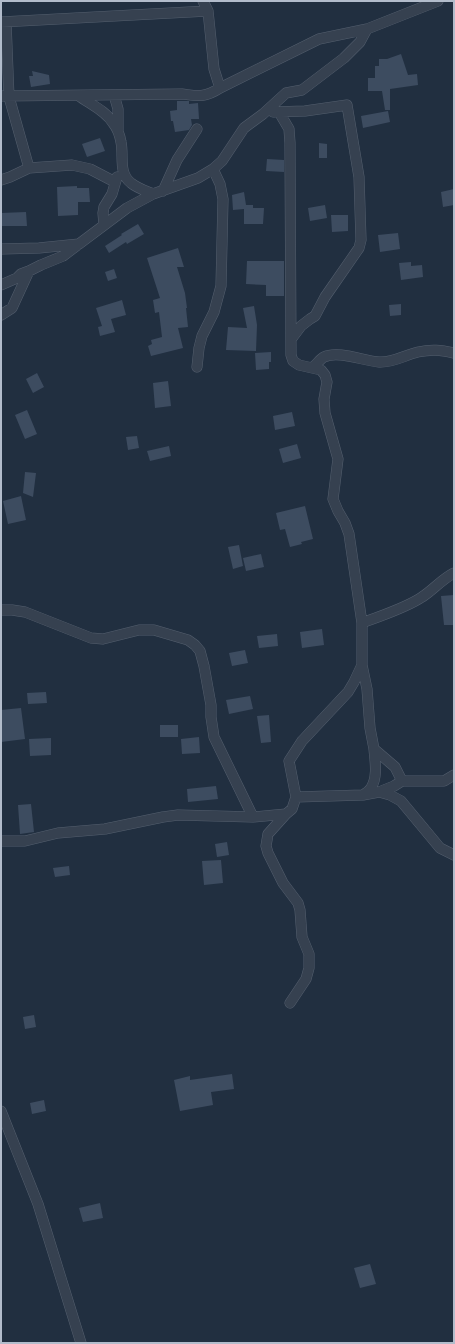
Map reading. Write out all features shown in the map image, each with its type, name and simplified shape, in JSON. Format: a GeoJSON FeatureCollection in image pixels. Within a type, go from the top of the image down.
{"type":"FeatureCollection","features":[{"type":"Feature","properties":{"kind":"street"},"geometry":{"type":"LineString","coordinates":[[203,1],[208,11],[214,69],[220,88]]}},
{"type":"Feature","properties":{"kind":"street"},"geometry":{"type":"LineString","coordinates":[[5,97],[182,94],[196,96],[209,95],[220,88],[319,39],[367,29],[438,1]]}},
{"type":"Feature","properties":{"kind":"street"},"geometry":{"type":"LineString","coordinates":[[29,168],[5,97],[3,22],[208,11]]}},
{"type":"Feature","properties":{"kind":"street"},"geometry":{"type":"LineString","coordinates":[[1,285],[17,278],[21,274],[63,256],[127,208],[153,194],[198,178],[213,169],[222,161],[244,128],[263,114],[286,92],[302,90],[344,58],[360,42],[367,29]]}},
{"type":"Feature","properties":{"kind":"street"},"geometry":{"type":"LineString","coordinates":[[114,95],[118,109],[118,132]]}},
{"type":"Feature","properties":{"kind":"street"},"geometry":{"type":"LineString","coordinates":[[79,96],[102,111],[112,121],[121,142],[122,166],[126,177],[131,183],[153,194]]}},
{"type":"Feature","properties":{"kind":"street"},"geometry":{"type":"LineString","coordinates":[[263,114],[305,111],[347,105],[357,162],[361,240],[359,248],[325,297],[315,316],[302,326],[292,338]]}},
{"type":"Feature","properties":{"kind":"street"},"geometry":{"type":"LineString","coordinates":[[279,112],[289,129],[290,143],[291,355],[293,361],[299,365],[322,370],[325,374],[327,382],[324,398],[325,413],[338,459],[334,499],[349,534],[362,623],[362,665],[367,689],[370,728],[376,769],[371,789],[363,795]]}},
{"type":"Feature","properties":{"kind":"street"},"geometry":{"type":"LineString","coordinates":[[163,191],[178,160],[197,129]]}},
{"type":"Feature","properties":{"kind":"street"},"geometry":{"type":"LineString","coordinates":[[1,180],[29,168],[72,165],[90,169],[115,182]]}},
{"type":"Feature","properties":{"kind":"street"},"geometry":{"type":"LineString","coordinates":[[104,225],[104,207],[112,194],[115,182],[122,166]]}},
{"type":"Feature","properties":{"kind":"street"},"geometry":{"type":"LineString","coordinates":[[197,367],[202,336],[214,312],[221,286],[223,199],[220,184],[213,169]]}},
{"type":"Feature","properties":{"kind":"street"},"geometry":{"type":"LineString","coordinates":[[1,249],[39,248],[80,244]]}},
{"type":"Feature","properties":{"kind":"street"},"geometry":{"type":"LineString","coordinates":[[1,314],[12,308],[29,271]]}},
{"type":"Feature","properties":{"kind":"street"},"geometry":{"type":"LineString","coordinates":[[314,368],[324,357],[332,355],[388,362],[418,352],[432,350],[454,353]]}},
{"type":"Feature","properties":{"kind":"street"},"geometry":{"type":"LineString","coordinates":[[362,623],[410,604],[454,573]]}},
{"type":"Feature","properties":{"kind":"street"},"geometry":{"type":"LineString","coordinates":[[1,610],[25,612],[91,638],[103,639],[139,630],[154,630],[188,640],[195,645],[200,651],[204,666],[214,738],[253,817]]}},
{"type":"Feature","properties":{"kind":"street"},"geometry":{"type":"LineString","coordinates":[[290,1003],[306,979],[309,968],[309,954],[302,937],[298,903],[283,883],[268,853],[266,846],[268,834],[292,809],[296,797],[289,761],[292,755],[307,736],[348,692],[362,665]]}},
{"type":"Feature","properties":{"kind":"street"},"geometry":{"type":"LineString","coordinates":[[374,749],[389,760],[395,767],[402,781]]}},
{"type":"Feature","properties":{"kind":"street"},"geometry":{"type":"LineString","coordinates":[[296,797],[363,795],[379,792],[402,781],[444,781],[454,775]]}},
{"type":"Feature","properties":{"kind":"street"},"geometry":{"type":"LineString","coordinates":[[379,792],[390,795],[401,801],[440,848],[454,855]]}},
{"type":"Feature","properties":{"kind":"street"},"geometry":{"type":"LineString","coordinates":[[1,841],[26,841],[58,833],[105,829],[178,815],[253,817],[286,814]]}},
{"type":"Feature","properties":{"kind":"street"},"geometry":{"type":"LineString","coordinates":[[1,1111],[38,1204],[81,1343]]}},
{"type":"Feature","properties":{"kind":"building"},"geometry":{"type":"Polygon","coordinates":[[[401,54],[408,75],[417,74],[418,85],[390,89],[390,110],[385,110],[382,91],[368,91],[368,78],[375,78],[375,66],[379,66],[379,59],[387,59],[401,54]]]}},
{"type":"Feature","properties":{"kind":"building"},"geometry":{"type":"Polygon","coordinates":[[[32,71],[49,75],[50,84],[31,87],[29,76],[33,76],[32,71]]]}},
{"type":"Feature","properties":{"kind":"building"},"geometry":{"type":"Polygon","coordinates":[[[177,101],[189,101],[189,104],[198,103],[199,119],[191,119],[192,125],[189,130],[175,132],[173,121],[171,121],[170,111],[177,110],[177,101]]]}},
{"type":"Feature","properties":{"kind":"building"},"geometry":{"type":"Polygon","coordinates":[[[388,111],[390,122],[363,128],[361,116],[388,111]]]}},
{"type":"Feature","properties":{"kind":"building"},"geometry":{"type":"Polygon","coordinates":[[[100,138],[105,151],[87,157],[82,144],[100,138]]]}},
{"type":"Feature","properties":{"kind":"building"},"geometry":{"type":"Polygon","coordinates":[[[319,143],[327,144],[327,158],[319,158],[319,143]]]}},
{"type":"Feature","properties":{"kind":"building"},"geometry":{"type":"Polygon","coordinates":[[[267,159],[284,160],[284,172],[266,171],[267,159]]]}},
{"type":"Feature","properties":{"kind":"building"},"geometry":{"type":"Polygon","coordinates":[[[77,186],[77,188],[89,188],[90,202],[78,202],[78,215],[58,216],[57,187],[77,186]]]}},
{"type":"Feature","properties":{"kind":"building"},"geometry":{"type":"Polygon","coordinates":[[[454,189],[454,205],[443,207],[441,192],[454,189]]]}},
{"type":"Feature","properties":{"kind":"building"},"geometry":{"type":"Polygon","coordinates":[[[244,192],[246,205],[253,205],[253,208],[264,208],[263,224],[244,224],[244,209],[233,210],[232,195],[244,192]]]}},
{"type":"Feature","properties":{"kind":"building"},"geometry":{"type":"Polygon","coordinates":[[[325,205],[327,218],[310,221],[308,208],[325,205]]]}},
{"type":"Feature","properties":{"kind":"building"},"geometry":{"type":"Polygon","coordinates":[[[26,212],[27,226],[1,226],[1,213],[26,212]]]}},
{"type":"Feature","properties":{"kind":"building"},"geometry":{"type":"Polygon","coordinates":[[[331,215],[348,215],[348,231],[332,232],[331,215]]]}},
{"type":"Feature","properties":{"kind":"building"},"geometry":{"type":"Polygon","coordinates":[[[138,224],[144,234],[127,244],[126,242],[109,253],[105,246],[138,224]]]}},
{"type":"Feature","properties":{"kind":"building"},"geometry":{"type":"Polygon","coordinates":[[[398,233],[400,249],[380,252],[378,235],[398,233]]]}},
{"type":"Feature","properties":{"kind":"building"},"geometry":{"type":"Polygon","coordinates":[[[178,248],[184,267],[177,267],[185,293],[188,327],[178,328],[183,348],[151,356],[148,346],[152,344],[151,340],[162,337],[159,312],[155,313],[153,300],[160,298],[147,258],[178,248]]]}},
{"type":"Feature","properties":{"kind":"building"},"geometry":{"type":"Polygon","coordinates":[[[247,261],[284,261],[284,296],[266,296],[266,285],[246,284],[247,261]]]}},
{"type":"Feature","properties":{"kind":"building"},"geometry":{"type":"Polygon","coordinates":[[[411,262],[411,266],[422,265],[423,277],[401,280],[399,263],[411,262]]]}},
{"type":"Feature","properties":{"kind":"building"},"geometry":{"type":"Polygon","coordinates":[[[114,269],[117,278],[108,281],[105,272],[114,269]]]}},
{"type":"Feature","properties":{"kind":"building"},"geometry":{"type":"Polygon","coordinates":[[[122,300],[126,315],[111,319],[115,332],[100,336],[98,327],[102,326],[96,308],[122,300]]]}},
{"type":"Feature","properties":{"kind":"building"},"geometry":{"type":"Polygon","coordinates":[[[401,304],[401,315],[390,316],[389,305],[401,304]]]}},
{"type":"Feature","properties":{"kind":"building"},"geometry":{"type":"Polygon","coordinates":[[[254,306],[257,325],[256,351],[226,350],[228,327],[247,328],[243,308],[254,306]]]}},
{"type":"Feature","properties":{"kind":"building"},"geometry":{"type":"Polygon","coordinates":[[[271,352],[269,369],[256,370],[255,353],[271,352]]]}},
{"type":"Feature","properties":{"kind":"building"},"geometry":{"type":"Polygon","coordinates":[[[37,373],[44,387],[33,393],[26,379],[37,373]]]}},
{"type":"Feature","properties":{"kind":"building"},"geometry":{"type":"Polygon","coordinates":[[[168,381],[171,406],[155,408],[153,383],[168,381]]]}},
{"type":"Feature","properties":{"kind":"building"},"geometry":{"type":"Polygon","coordinates":[[[27,410],[37,434],[25,439],[15,415],[27,410]]]}},
{"type":"Feature","properties":{"kind":"building"},"geometry":{"type":"Polygon","coordinates":[[[292,412],[295,426],[275,430],[273,416],[292,412]]]}},
{"type":"Feature","properties":{"kind":"building"},"geometry":{"type":"Polygon","coordinates":[[[137,436],[139,448],[128,450],[126,437],[137,436]]]}},
{"type":"Feature","properties":{"kind":"building"},"geometry":{"type":"Polygon","coordinates":[[[297,444],[301,458],[283,463],[279,449],[297,444]]]}},
{"type":"Feature","properties":{"kind":"building"},"geometry":{"type":"Polygon","coordinates":[[[169,446],[171,456],[150,461],[147,451],[169,446]]]}},
{"type":"Feature","properties":{"kind":"building"},"geometry":{"type":"Polygon","coordinates":[[[25,472],[36,473],[33,497],[23,493],[25,472]]]}},
{"type":"Feature","properties":{"kind":"building"},"geometry":{"type":"Polygon","coordinates":[[[21,496],[26,520],[8,524],[3,501],[21,496]]]}},
{"type":"Feature","properties":{"kind":"building"},"geometry":{"type":"Polygon","coordinates":[[[305,506],[313,539],[290,547],[285,529],[280,530],[276,513],[305,506]]]}},
{"type":"Feature","properties":{"kind":"building"},"geometry":{"type":"Polygon","coordinates":[[[239,545],[243,566],[233,569],[228,547],[239,545]]]}},
{"type":"Feature","properties":{"kind":"building"},"geometry":{"type":"Polygon","coordinates":[[[261,554],[264,567],[246,571],[243,558],[261,554]]]}},
{"type":"Feature","properties":{"kind":"building"},"geometry":{"type":"Polygon","coordinates":[[[454,595],[454,625],[444,625],[441,596],[454,595]]]}},
{"type":"Feature","properties":{"kind":"building"},"geometry":{"type":"Polygon","coordinates":[[[322,629],[324,645],[302,648],[300,632],[322,629]]]}},
{"type":"Feature","properties":{"kind":"building"},"geometry":{"type":"Polygon","coordinates":[[[277,634],[278,646],[259,648],[257,636],[277,634]]]}},
{"type":"Feature","properties":{"kind":"building"},"geometry":{"type":"Polygon","coordinates":[[[245,650],[248,663],[232,666],[229,653],[245,650]]]}},
{"type":"Feature","properties":{"kind":"building"},"geometry":{"type":"Polygon","coordinates":[[[46,692],[47,703],[28,704],[27,693],[46,692]]]}},
{"type":"Feature","properties":{"kind":"building"},"geometry":{"type":"Polygon","coordinates":[[[250,696],[253,709],[229,714],[226,700],[250,696]]]}},
{"type":"Feature","properties":{"kind":"building"},"geometry":{"type":"Polygon","coordinates":[[[21,708],[25,739],[1,742],[1,710],[21,708]]]}},
{"type":"Feature","properties":{"kind":"building"},"geometry":{"type":"Polygon","coordinates":[[[269,715],[271,742],[261,743],[257,716],[269,715]]]}},
{"type":"Feature","properties":{"kind":"building"},"geometry":{"type":"Polygon","coordinates":[[[160,725],[178,725],[178,737],[160,737],[160,725]]]}},
{"type":"Feature","properties":{"kind":"building"},"geometry":{"type":"Polygon","coordinates":[[[199,737],[200,753],[182,754],[181,739],[199,737]]]}},
{"type":"Feature","properties":{"kind":"building"},"geometry":{"type":"Polygon","coordinates":[[[51,738],[51,755],[30,756],[29,739],[51,738]]]}},
{"type":"Feature","properties":{"kind":"building"},"geometry":{"type":"Polygon","coordinates":[[[216,786],[218,799],[188,802],[187,789],[216,786]]]}},
{"type":"Feature","properties":{"kind":"building"},"geometry":{"type":"Polygon","coordinates":[[[31,804],[34,832],[20,834],[18,805],[31,804]]]}},
{"type":"Feature","properties":{"kind":"building"},"geometry":{"type":"Polygon","coordinates":[[[227,842],[229,855],[217,857],[215,844],[227,842]]]}},
{"type":"Feature","properties":{"kind":"building"},"geometry":{"type":"Polygon","coordinates":[[[221,860],[223,883],[204,885],[202,861],[221,860]]]}},
{"type":"Feature","properties":{"kind":"building"},"geometry":{"type":"Polygon","coordinates":[[[69,866],[70,875],[55,877],[53,868],[69,866]]]}},
{"type":"Feature","properties":{"kind":"building"},"geometry":{"type":"Polygon","coordinates":[[[34,1015],[36,1027],[25,1029],[23,1017],[34,1015]]]}},
{"type":"Feature","properties":{"kind":"building"},"geometry":{"type":"Polygon","coordinates":[[[232,1074],[234,1089],[211,1092],[213,1105],[180,1111],[174,1080],[190,1076],[190,1080],[232,1074]]]}},
{"type":"Feature","properties":{"kind":"building"},"geometry":{"type":"Polygon","coordinates":[[[44,1100],[46,1111],[32,1114],[30,1103],[44,1100]]]}},
{"type":"Feature","properties":{"kind":"building"},"geometry":{"type":"Polygon","coordinates":[[[100,1203],[103,1218],[83,1222],[79,1208],[100,1203]]]}},
{"type":"Feature","properties":{"kind":"building"},"geometry":{"type":"Polygon","coordinates":[[[370,1264],[376,1284],[360,1288],[354,1268],[370,1264]]]}}]}
